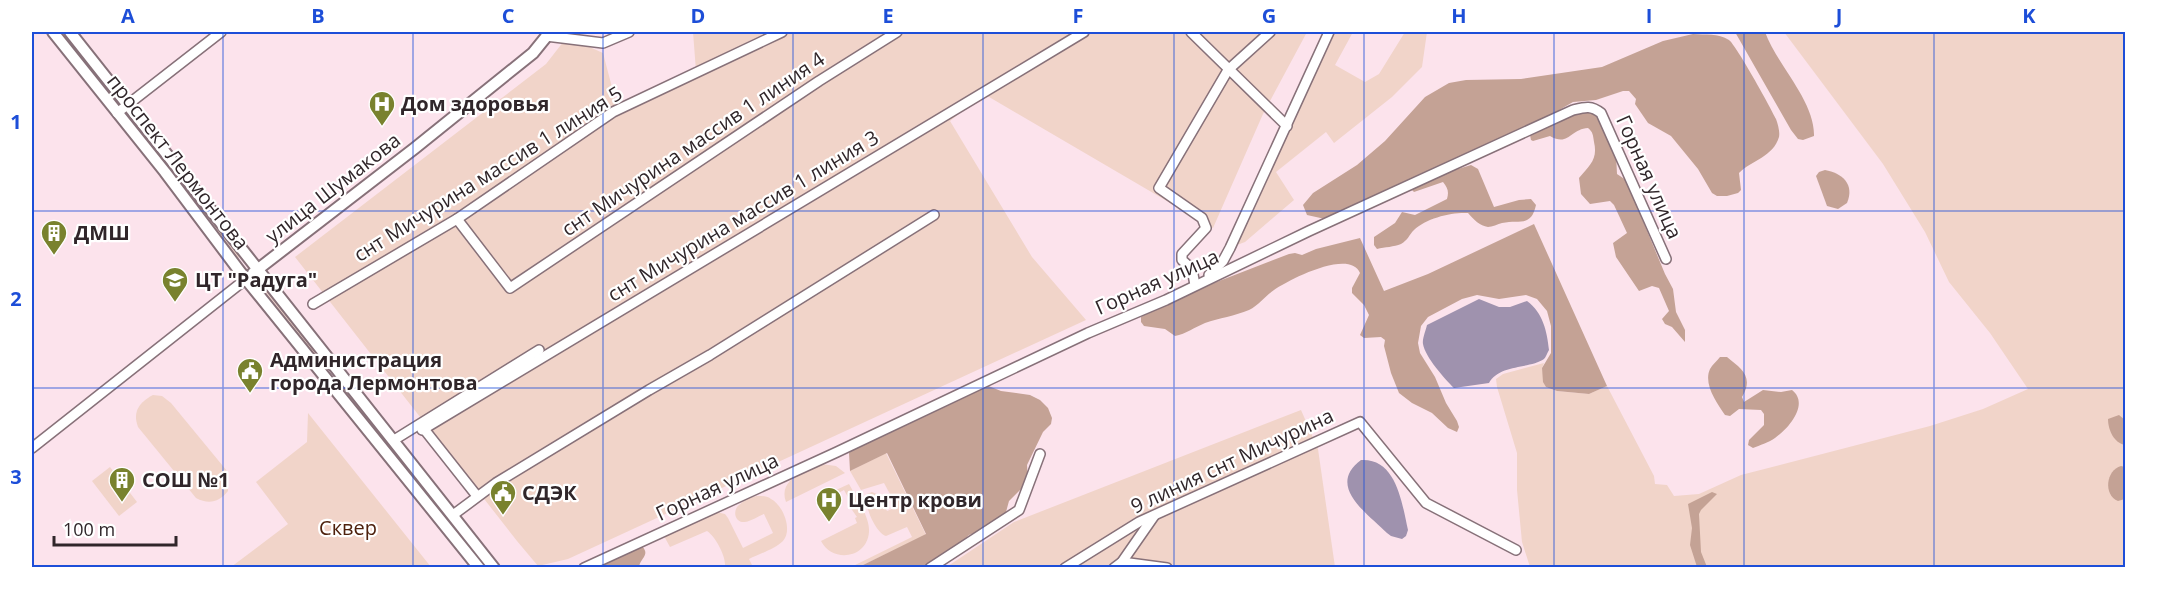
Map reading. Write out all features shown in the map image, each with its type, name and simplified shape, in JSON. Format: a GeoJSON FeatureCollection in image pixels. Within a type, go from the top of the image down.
{"type":"FeatureCollection","features":[{"type":"Feature","properties":{"kind":"street","name":"проспект Лермонтова"},"geometry":{"type":"LineString","coordinates":[[52,32],[246,279],[479,567]]}},
{"type":"Feature","properties":{"kind":"street","name":"проспект Лермонтова"},"geometry":{"type":"LineString","coordinates":[[70,32],[494,567]]}},
{"type":"Feature","properties":{"kind":"street"},"geometry":{"type":"LineString","coordinates":[[117,113],[221,32]]}},
{"type":"Feature","properties":{"kind":"street"},"geometry":{"type":"LineString","coordinates":[[548,34],[603,43],[628,32]]}},
{"type":"Feature","properties":{"kind":"street","name":"снт Мичурина массив 1 линия 5"},"geometry":{"type":"LineString","coordinates":[[314,304],[457,219],[613,112],[782,32]]}},
{"type":"Feature","properties":{"kind":"street","name":"снт Мичурина массив 1 линия 4"},"geometry":{"type":"LineString","coordinates":[[457,219],[510,288],[819,81],[897,32]]}},
{"type":"Feature","properties":{"kind":"street","name":"снт Мичурина массив 1 линия 3"},"geometry":{"type":"LineString","coordinates":[[477,496],[423,430],[1084,32]]}},
{"type":"Feature","properties":{"kind":"street"},"geometry":{"type":"LineString","coordinates":[[1191,32],[1287,126]]}},
{"type":"Feature","properties":{"kind":"street"},"geometry":{"type":"LineString","coordinates":[[1270,32],[1228,70],[1159,188],[1203,218],[1206,228],[1182,254],[1182,260],[1192,269],[1195,285],[1213,272],[1223,261],[1329,32]]}},
{"type":"Feature","properties":{"kind":"street","name":"улица Шумакова"},"geometry":{"type":"LineString","coordinates":[[246,279],[515,68],[533,53],[548,34]]}},
{"type":"Feature","properties":{"kind":"street","name":"Горная улица"},"geometry":{"type":"LineString","coordinates":[[584,567],[1573,110],[1587,106],[1594,107],[1601,113],[1666,260]]}},
{"type":"Feature","properties":{"kind":"street"},"geometry":{"type":"LineString","coordinates":[[453,515],[477,496],[710,355],[934,215]]}},
{"type":"Feature","properties":{"kind":"street"},"geometry":{"type":"LineString","coordinates":[[32,448],[246,279]]}},
{"type":"Feature","properties":{"kind":"street"},"geometry":{"type":"LineString","coordinates":[[394,441],[539,350]]}},
{"type":"Feature","properties":{"kind":"street","name":"9 линия снт Мичурина"},"geometry":{"type":"LineString","coordinates":[[1065,567],[1140,522],[1360,422],[1426,503],[1516,550]]}},
{"type":"Feature","properties":{"kind":"street"},"geometry":{"type":"LineString","coordinates":[[930,567],[1019,510],[1040,454]]}},
{"type":"Feature","properties":{"kind":"street"},"geometry":{"type":"LineString","coordinates":[[1118,565],[1154,516]]}},
{"type":"Feature","properties":{"kind":"street"},"geometry":{"type":"LineString","coordinates":[[1118,565],[1167,567]]}},
{"type":"Feature","properties":{"kind":"green space"},"geometry":{"type":"Polygon","coordinates":[[[693,32],[1307,32],[1263,114],[1213,228],[984,94],[950,121],[1032,257],[1086,320],[568,559],[538,566],[295,257],[546,64],[567,37],[603,53],[619,114],[696,71],[693,32]]]}},
{"type":"Feature","properties":{"kind":"green space"},"geometry":{"type":"Polygon","coordinates":[[[1335,32],[1353,32],[1335,65],[1365,82],[1379,74],[1405,32],[1427,32],[1422,67],[1392,97],[1334,143],[1326,132],[1276,172],[1294,200],[1245,242],[1237,245],[1236,242],[1335,32]]]}},
{"type":"Feature","properties":{"kind":"green space"},"geometry":{"type":"Polygon","coordinates":[[[1784,32],[2125,32],[2125,567],[1530,567],[1522,542],[1517,490],[1517,453],[1497,387],[1496,379],[1503,374],[1544,363],[1542,368],[1546,387],[1557,391],[1589,394],[1607,386],[1654,476],[1655,484],[1667,485],[1674,496],[1699,494],[1741,475],[1930,426],[1983,409],[2028,389],[1990,333],[1949,282],[1925,232],[1883,164],[1784,32]]]}},
{"type":"Feature","properties":{"kind":"green space"},"geometry":{"type":"Polygon","coordinates":[[[131,118],[241,256],[238,258],[129,120],[131,118]]]}},
{"type":"Feature","properties":{"kind":"green space"},"geometry":{"type":"Polygon","coordinates":[[[267,288],[330,368],[327,370],[264,290],[267,288]]]}},
{"type":"Feature","properties":{"kind":"green space"},"geometry":{"type":"Polygon","coordinates":[[[346,388],[489,567],[485,567],[343,390],[346,388]]]}},
{"type":"Feature","properties":{"kind":"green space"},"geometry":{"type":"Polygon","coordinates":[[[153,395],[162,396],[171,403],[227,471],[228,491],[221,498],[209,502],[196,498],[138,427],[136,416],[138,408],[153,395]]]}},
{"type":"Feature","properties":{"kind":"green space"},"geometry":{"type":"Polygon","coordinates":[[[1301,410],[1318,449],[1335,567],[945,568],[1014,522],[1301,410]]]}},
{"type":"Feature","properties":{"kind":"green space","name":"Сквер"},"geometry":{"type":"Polygon","coordinates":[[[308,413],[431,567],[231,567],[288,524],[256,482],[307,442],[308,413]]]}},
{"type":"Feature","properties":{"kind":"green space"},"geometry":{"type":"Polygon","coordinates":[[[886,453],[926,535],[859,567],[849,568],[912,537],[907,527],[886,536],[878,530],[867,505],[867,494],[872,492],[879,495],[887,511],[897,507],[884,483],[861,490],[850,471],[886,453]]]}},
{"type":"Feature","properties":{"kind":"green space"},"geometry":{"type":"Polygon","coordinates":[[[821,464],[836,466],[845,473],[786,502],[786,487],[789,482],[801,473],[821,464]]]}},
{"type":"Feature","properties":{"kind":"green space"},"geometry":{"type":"Polygon","coordinates":[[[110,467],[137,502],[119,516],[92,481],[110,467]]]}},
{"type":"Feature","properties":{"kind":"green space"},"geometry":{"type":"Polygon","coordinates":[[[849,484],[865,514],[869,532],[867,541],[856,553],[840,555],[826,548],[821,541],[857,523],[855,518],[857,517],[850,507],[853,505],[848,501],[844,490],[827,499],[825,495],[849,484]]]}},
{"type":"Feature","properties":{"kind":"green space"},"geometry":{"type":"Polygon","coordinates":[[[764,496],[775,502],[783,512],[787,531],[780,544],[749,559],[753,567],[722,567],[725,566],[725,562],[722,552],[707,531],[670,547],[664,536],[716,512],[725,514],[728,518],[743,548],[773,533],[764,514],[745,522],[737,519],[737,507],[747,499],[764,496]]]}},
{"type":"Feature","properties":{"kind":"shaded area"},"geometry":{"type":"Polygon","coordinates":[[[1735,32],[1765,32],[1802,96],[1813,123],[1814,136],[1803,140],[1798,139],[1791,130],[1735,32]]]}},
{"type":"Feature","properties":{"kind":"shaded area"},"geometry":{"type":"Polygon","coordinates":[[[1693,34],[1716,35],[1733,44],[1773,113],[1779,130],[1779,137],[1772,149],[1739,173],[1741,190],[1738,193],[1717,196],[1712,193],[1698,169],[1671,136],[1648,123],[1635,104],[1636,99],[1629,91],[1623,91],[1596,100],[1573,102],[1547,117],[1325,219],[1307,215],[1303,205],[1313,193],[1357,165],[1385,141],[1425,97],[1449,83],[1466,80],[1521,79],[1602,67],[1663,41],[1693,34]]]}},
{"type":"Feature","properties":{"kind":"shaded area"},"geometry":{"type":"Polygon","coordinates":[[[1589,111],[1596,114],[1616,154],[1617,174],[1626,180],[1673,289],[1676,312],[1685,330],[1685,342],[1662,319],[1669,311],[1659,288],[1652,286],[1639,291],[1616,257],[1613,243],[1627,233],[1614,205],[1610,201],[1590,204],[1581,194],[1579,178],[1592,162],[1595,153],[1591,131],[1588,128],[1582,129],[1561,140],[1550,136],[1531,140],[1530,135],[1578,112],[1589,111]]]}},
{"type":"Feature","properties":{"kind":"shaded area"},"geometry":{"type":"Polygon","coordinates":[[[1471,165],[1478,169],[1494,207],[1531,199],[1536,205],[1531,217],[1524,221],[1488,227],[1479,224],[1468,213],[1447,215],[1419,226],[1401,244],[1377,249],[1374,245],[1374,237],[1395,223],[1402,212],[1415,215],[1447,199],[1448,190],[1443,182],[1414,192],[1413,188],[1442,174],[1471,165]]]}},
{"type":"Feature","properties":{"kind":"shaded area"},"geometry":{"type":"Polygon","coordinates":[[[1825,170],[1842,177],[1848,185],[1847,203],[1838,209],[1827,206],[1816,176],[1825,170]]]}},
{"type":"Feature","properties":{"kind":"shaded area"},"geometry":{"type":"Polygon","coordinates":[[[1534,224],[1607,386],[1589,394],[1557,391],[1546,387],[1543,382],[1542,368],[1551,353],[1551,326],[1547,311],[1537,299],[1526,295],[1499,299],[1477,295],[1462,299],[1428,317],[1421,326],[1418,343],[1420,353],[1457,421],[1459,427],[1457,432],[1448,428],[1432,413],[1412,403],[1399,393],[1391,373],[1384,346],[1385,340],[1381,337],[1364,338],[1360,335],[1369,315],[1364,305],[1352,293],[1352,288],[1360,273],[1354,266],[1344,264],[1318,268],[1274,290],[1249,310],[1205,323],[1179,335],[1175,336],[1165,329],[1144,326],[1141,322],[1141,317],[1151,311],[1214,283],[1289,254],[1302,255],[1316,249],[1360,238],[1384,291],[1428,274],[1534,224]]]}},
{"type":"Feature","properties":{"kind":"shaded area"},"geometry":{"type":"Polygon","coordinates":[[[1479,299],[1499,307],[1510,307],[1527,301],[1537,311],[1543,323],[1549,350],[1544,359],[1500,373],[1489,383],[1454,388],[1427,355],[1423,344],[1424,335],[1427,325],[1479,299]]]}},
{"type":"Feature","properties":{"kind":"shaded area"},"geometry":{"type":"Polygon","coordinates":[[[1720,357],[1727,357],[1745,374],[1747,384],[1742,397],[1744,402],[1763,390],[1781,392],[1792,390],[1797,396],[1798,409],[1791,423],[1767,443],[1753,448],[1748,445],[1749,440],[1764,425],[1764,414],[1761,410],[1739,409],[1730,416],[1725,415],[1718,405],[1708,381],[1708,375],[1720,357]]]}},
{"type":"Feature","properties":{"kind":"shaded area"},"geometry":{"type":"Polygon","coordinates":[[[986,385],[1001,391],[1030,395],[1040,400],[1048,408],[1052,418],[1051,424],[1043,432],[1027,465],[1028,482],[1009,501],[1003,516],[984,529],[969,535],[961,543],[924,567],[859,567],[926,534],[887,453],[850,471],[849,453],[852,449],[986,385]]]}},
{"type":"Feature","properties":{"kind":"shaded area"},"geometry":{"type":"Polygon","coordinates":[[[2119,415],[2125,420],[2125,445],[2115,439],[2109,427],[2108,419],[2119,415]]]}},
{"type":"Feature","properties":{"kind":"shaded area"},"geometry":{"type":"Polygon","coordinates":[[[1361,460],[1373,461],[1383,466],[1396,485],[1408,530],[1402,539],[1387,533],[1353,499],[1347,480],[1351,470],[1361,460]]]}},
{"type":"Feature","properties":{"kind":"shaded area"},"geometry":{"type":"Polygon","coordinates":[[[2121,466],[2125,467],[2125,499],[2118,501],[2110,494],[2108,483],[2112,472],[2121,466]]]}},
{"type":"Feature","properties":{"kind":"shaded area"},"geometry":{"type":"Polygon","coordinates":[[[1712,492],[1717,494],[1699,514],[1701,552],[1707,567],[1697,567],[1690,545],[1692,528],[1688,504],[1712,492]]]}},
{"type":"Feature","properties":{"kind":"shaded area"},"geometry":{"type":"Polygon","coordinates":[[[641,545],[645,554],[639,567],[593,568],[641,545]]]}},
{"type":"Feature","properties":{"kind":"place","name":"Дом здоровья"},"geometry":{"type":"Point","coordinates":[382,127]}},
{"type":"Feature","properties":{"kind":"place","name":"ДМШ"},"geometry":{"type":"Point","coordinates":[54,256]}},
{"type":"Feature","properties":{"kind":"place","name":"ЦТ \"Радуга\""},"geometry":{"type":"Point","coordinates":[175,303]}},
{"type":"Feature","properties":{"kind":"place","name":"Администрация города Лермонтова"},"geometry":{"type":"Point","coordinates":[250,394]}},
{"type":"Feature","properties":{"kind":"place","name":"СОШ №1"},"geometry":{"type":"Point","coordinates":[122,503]}},
{"type":"Feature","properties":{"kind":"place","name":"СДЭК"},"geometry":{"type":"Point","coordinates":[503,516]}},
{"type":"Feature","properties":{"kind":"place","name":"Центр крови"},"geometry":{"type":"Point","coordinates":[829,523]}}]}
